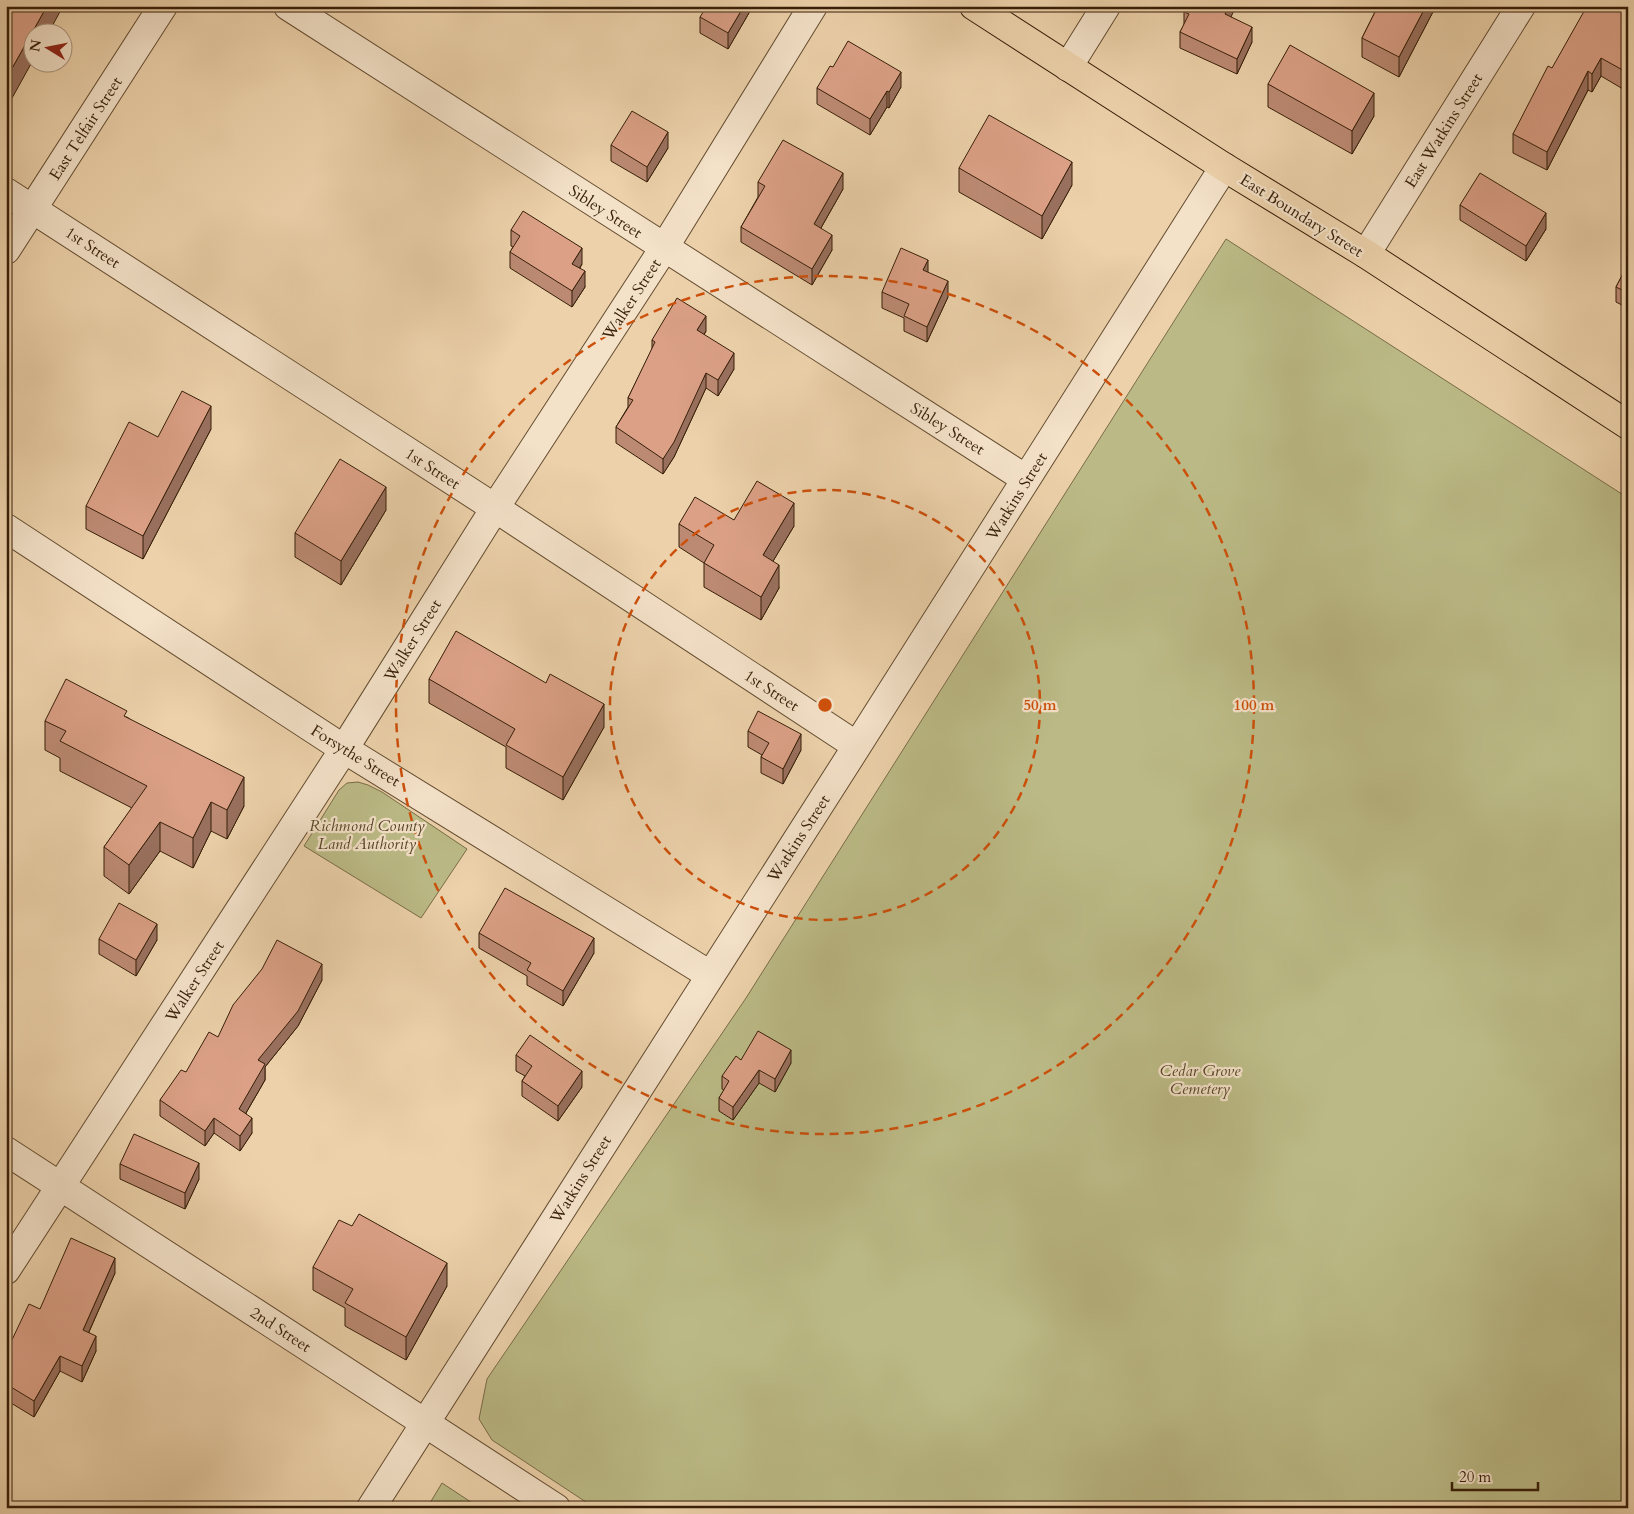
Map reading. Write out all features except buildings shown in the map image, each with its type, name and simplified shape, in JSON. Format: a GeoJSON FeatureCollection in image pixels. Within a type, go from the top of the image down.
{"type":"FeatureCollection","features":[{"type":"Feature","properties":{"kind":"main road","name":"East Boundary Street"},"geometry":{"type":"LineString","coordinates":[[974,6],[1224,167],[1366,254],[1628,425]]}},
{"type":"Feature","properties":{"kind":"street","name":"East Telfair Street"},"geometry":{"type":"LineString","coordinates":[[6,250],[163,6]]}},
{"type":"Feature","properties":{"kind":"street","name":"Sibley Street"},"geometry":{"type":"LineString","coordinates":[[288,6],[1026,479]]}},
{"type":"Feature","properties":{"kind":"street","name":"Walker Street"},"geometry":{"type":"LineString","coordinates":[[6,1270],[344,749],[495,508],[664,248],[813,6]]}},
{"type":"Feature","properties":{"kind":"street"},"geometry":{"type":"LineString","coordinates":[[1068,66],[1106,6]]}},
{"type":"Feature","properties":{"kind":"street","name":"East Watkins Street"},"geometry":{"type":"LineString","coordinates":[[1366,254],[1521,6]]}},
{"type":"Feature","properties":{"kind":"street","name":"Watkins Street"},"geometry":{"type":"LineString","coordinates":[[371,1508],[858,746],[1224,167]]}},
{"type":"Feature","properties":{"kind":"street","name":"1st Street"},"geometry":{"type":"LineString","coordinates":[[6,192],[495,508],[858,746]]}},
{"type":"Feature","properties":{"kind":"street","name":"Forsythe Street"},"geometry":{"type":"LineString","coordinates":[[6,528],[344,749],[710,975]]}},
{"type":"Feature","properties":{"kind":"street","name":"2nd Street"},"geometry":{"type":"LineString","coordinates":[[6,1151],[556,1508]]}},
{"type":"Feature","properties":{"kind":"green space","name":"Cedar Grove Cemetery"},"geometry":{"type":"Polygon","coordinates":[[[1226,239],[1628,498],[1628,1508],[595,1508],[492,1440],[479,1419],[487,1379],[746,998],[1226,239]]]}},
{"type":"Feature","properties":{"kind":"green space","name":"Richmond County Land Authority"},"geometry":{"type":"Polygon","coordinates":[[[358,782],[382,792],[467,849],[421,918],[304,846],[339,790],[347,783],[358,782]]]}},
{"type":"Feature","properties":{"kind":"green space"},"geometry":{"type":"Polygon","coordinates":[[[442,1483],[480,1508],[427,1508],[442,1483]]]}}]}
